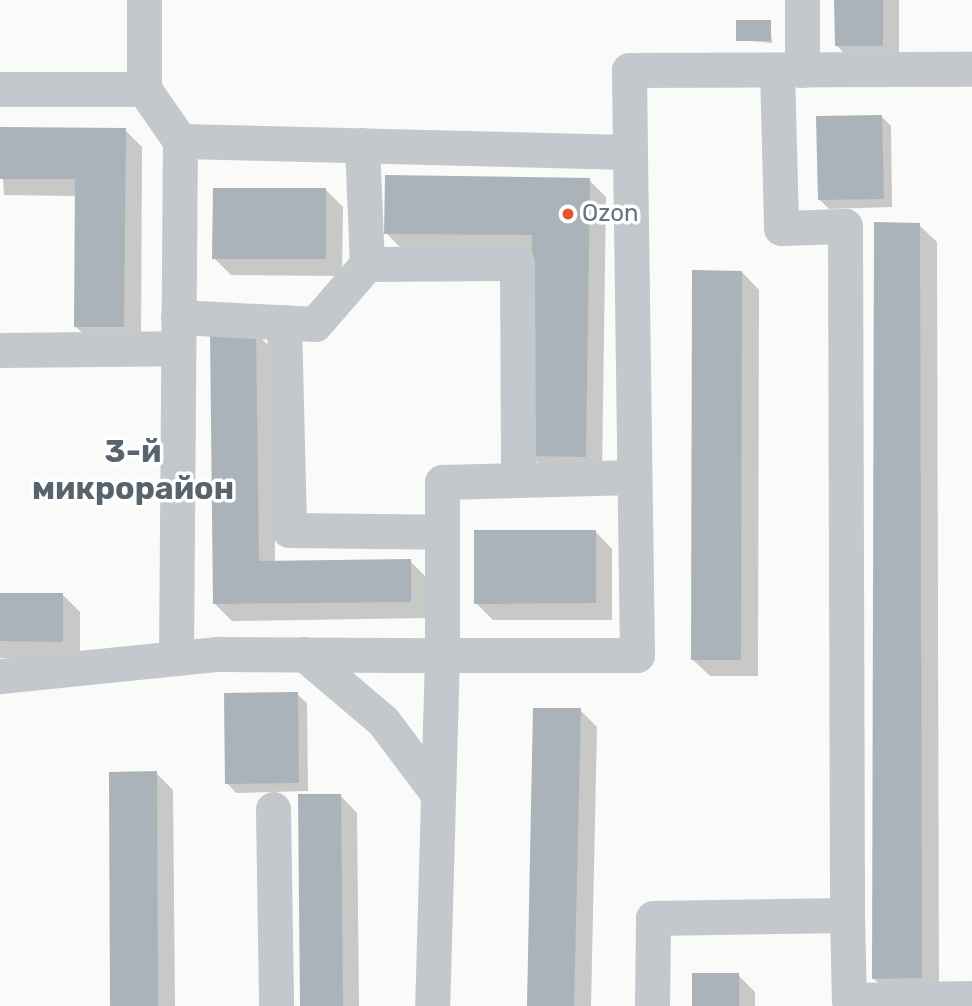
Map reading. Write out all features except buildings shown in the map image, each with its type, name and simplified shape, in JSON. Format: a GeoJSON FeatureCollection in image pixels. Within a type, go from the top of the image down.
{"type":"FeatureCollection","features":[{"type":"Feature","properties":{"kind":"lane"},"geometry":{"type":"LineString","coordinates":[[144,0],[144,89],[180,141],[176,658]]}},
{"type":"Feature","properties":{"kind":"lane"},"geometry":{"type":"LineString","coordinates":[[802,0],[790,70],[781,228],[845,226],[849,1003],[972,998]]}},
{"type":"Feature","properties":{"kind":"lane"},"geometry":{"type":"LineString","coordinates":[[0,676],[176,658],[304,654],[637,655],[629,70],[972,69]]}},
{"type":"Feature","properties":{"kind":"lane"},"geometry":{"type":"LineString","coordinates":[[0,89],[144,89]]}},
{"type":"Feature","properties":{"kind":"lane"},"geometry":{"type":"LineString","coordinates":[[180,141],[630,152]]}},
{"type":"Feature","properties":{"kind":"lane"},"geometry":{"type":"LineString","coordinates":[[0,350],[285,322],[316,324],[367,264],[362,145]]}},
{"type":"Feature","properties":{"kind":"lane"},"geometry":{"type":"LineString","coordinates":[[367,264],[517,264],[518,480]]}},
{"type":"Feature","properties":{"kind":"lane"},"geometry":{"type":"LineString","coordinates":[[285,322],[289,530],[442,532]]}},
{"type":"Feature","properties":{"kind":"lane"},"geometry":{"type":"LineString","coordinates":[[432,1006],[442,654],[442,482],[634,477]]}},
{"type":"Feature","properties":{"kind":"lane"},"geometry":{"type":"LineString","coordinates":[[304,654],[383,721],[438,794]]}},
{"type":"Feature","properties":{"kind":"lane"},"geometry":{"type":"LineString","coordinates":[[273,809],[276,1006]]}},
{"type":"Feature","properties":{"kind":"lane"},"geometry":{"type":"LineString","coordinates":[[652,1006],[653,918],[847,915]]}},
{"type":"Feature","properties":{"kind":"place","name":"Ozon"},"geometry":{"type":"Point","coordinates":[568,214]}},
{"type":"Feature","properties":{"kind":"district","name":"3-й микрорайон"},"geometry":{"type":"Point","coordinates":[133,470]}}]}
